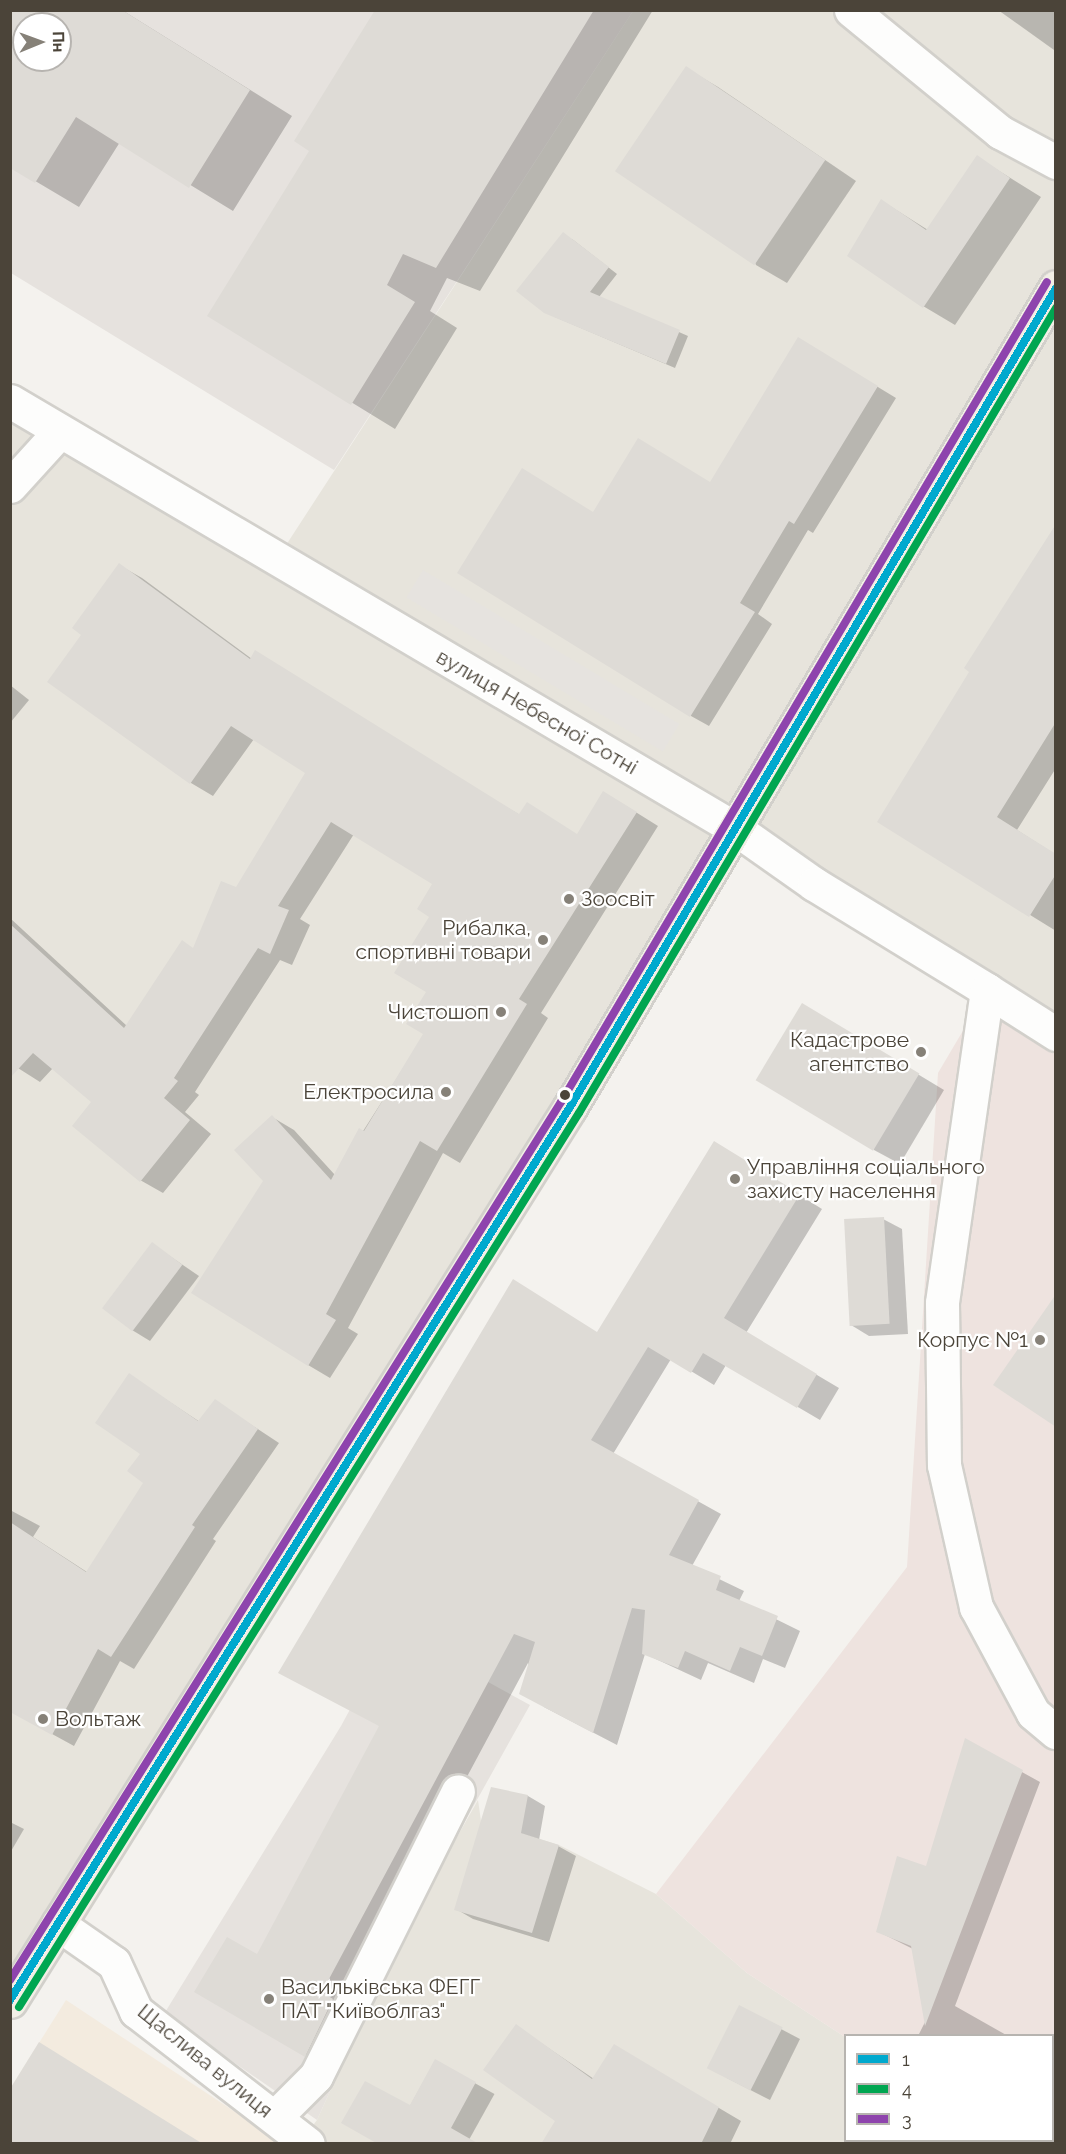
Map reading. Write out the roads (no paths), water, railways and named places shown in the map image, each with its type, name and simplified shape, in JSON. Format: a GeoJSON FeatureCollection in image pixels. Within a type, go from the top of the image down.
{"type":"FeatureCollection","features":[{"type":"Feature","properties":{"kind":"main road"},"geometry":{"type":"LineString","coordinates":[[10,2001],[570,1107],[1056,286]]}},
{"type":"Feature","properties":{"kind":"street"},"geometry":{"type":"LineString","coordinates":[[851,10],[1000,132],[1056,162]]}},
{"type":"Feature","properties":{"kind":"street","name":"вулиця Небесної Сотні"},"geometry":{"type":"LineString","coordinates":[[10,401],[736,829],[813,884],[1056,1034]]}},
{"type":"Feature","properties":{"kind":"street"},"geometry":{"type":"LineString","coordinates":[[10,486],[60,431]]}},
{"type":"Feature","properties":{"kind":"street"},"geometry":{"type":"LineString","coordinates":[[987,990],[942,1303],[944,1465],[976,1608],[1033,1713],[1056,1732]]}},
{"type":"Feature","properties":{"kind":"street"},"geometry":{"type":"LineString","coordinates":[[275,2117],[316,2076],[458,1791]]}},
{"type":"Feature","properties":{"kind":"street","name":"Щаслива вулиця"},"geometry":{"type":"LineString","coordinates":[[58,1924],[114,1963],[136,2012],[308,2144]]}},
{"type":"Feature","properties":{"kind":"place","name":"Зоосвіт"},"geometry":{"type":"Point","coordinates":[569,899]}},
{"type":"Feature","properties":{"kind":"place","name":"Рибалка, спортивні товари"},"geometry":{"type":"Point","coordinates":[543,940]}},
{"type":"Feature","properties":{"kind":"place","name":"Чистошоп"},"geometry":{"type":"Point","coordinates":[501,1012]}},
{"type":"Feature","properties":{"kind":"place","name":"Кадастрове агентство"},"geometry":{"type":"Point","coordinates":[921,1052]}},
{"type":"Feature","properties":{"kind":"place","name":"Електросила"},"geometry":{"type":"Point","coordinates":[446,1092]}},
{"type":"Feature","properties":{"kind":"place","name":"Управління соціального захисту населення"},"geometry":{"type":"Point","coordinates":[735,1179]}},
{"type":"Feature","properties":{"kind":"place","name":"Корпус №1"},"geometry":{"type":"Point","coordinates":[1040,1340]}},
{"type":"Feature","properties":{"kind":"place","name":"Вольтаж"},"geometry":{"type":"Point","coordinates":[43,1719]}},
{"type":"Feature","properties":{"kind":"place","name":"Васильківська ФЕГГ ПАТ \"Київоблгаз\""},"geometry":{"type":"Point","coordinates":[269,1999]}}]}
